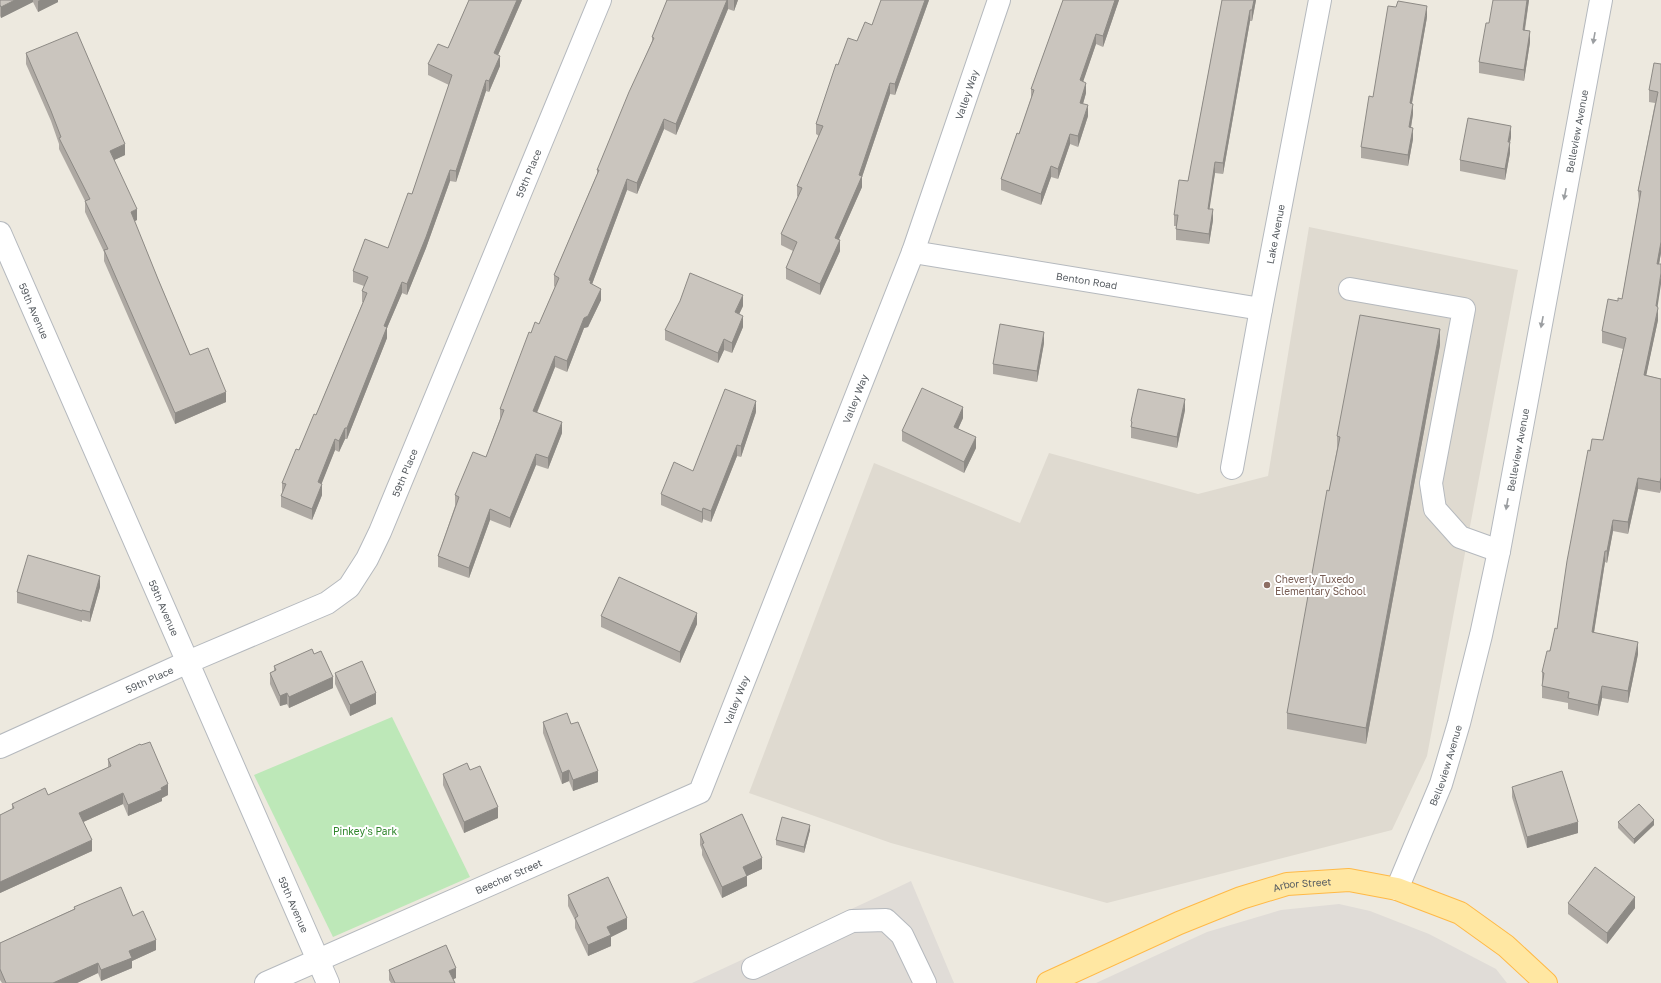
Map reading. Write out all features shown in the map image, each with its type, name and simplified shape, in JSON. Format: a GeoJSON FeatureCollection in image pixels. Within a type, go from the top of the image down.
{"type":"FeatureCollection","features":[{"type":"Feature","properties":{"kind":"main road","name":"Arbor Street"},"geometry":{"type":"LineString","coordinates":[[1048,983],[1179,922],[1241,898],[1287,884],[1349,880],[1397,889],[1460,913],[1506,946],[1546,983]]}},
{"type":"Feature","properties":{"kind":"street","name":"59th Place"},"geometry":{"type":"LineString","coordinates":[[0,746],[188,662],[327,603],[349,587],[358,574],[380,532],[600,0]]}},
{"type":"Feature","properties":{"kind":"street","name":"Valley Way"},"geometry":{"type":"LineString","coordinates":[[700,792],[913,252],[999,0]]}},
{"type":"Feature","properties":{"kind":"street","name":"Lake Avenue"},"geometry":{"type":"LineString","coordinates":[[1232,468],[1320,0]]}},
{"type":"Feature","properties":{"kind":"street","name":"Belleview Avenue"},"geometry":{"type":"LineString","coordinates":[[1397,889],[1441,784],[1459,723],[1479,642],[1499,551],[1601,0]]}},
{"type":"Feature","properties":{"kind":"street","name":"59th Avenue"},"geometry":{"type":"LineString","coordinates":[[0,233],[328,983]]}},
{"type":"Feature","properties":{"kind":"street","name":"Benton Road"},"geometry":{"type":"LineString","coordinates":[[913,252],[1261,309]]}},
{"type":"Feature","properties":{"kind":"street"},"geometry":{"type":"LineString","coordinates":[[1350,289],[1464,309],[1431,484],[1435,509],[1460,537],[1499,551]]}},
{"type":"Feature","properties":{"kind":"street","name":"Beecher Street"},"geometry":{"type":"LineString","coordinates":[[266,983],[700,792]]}},
{"type":"Feature","properties":{"kind":"street"},"geometry":{"type":"LineString","coordinates":[[753,968],[852,921],[886,920],[902,935],[925,983]]}},
{"type":"Feature","properties":{"kind":"shaded area"},"geometry":{"type":"Polygon","coordinates":[[[1309,227],[1518,270],[1427,756],[1392,830],[1107,903],[891,843],[749,793],[874,463],[1020,523],[1049,453],[1198,494],[1268,476],[1309,227]]]}},
{"type":"Feature","properties":{"kind":"shaded area"},"geometry":{"type":"Polygon","coordinates":[[[911,881],[954,983],[692,983],[888,892],[911,881]]]}},
{"type":"Feature","properties":{"kind":"shaded area"},"geometry":{"type":"Polygon","coordinates":[[[1339,904],[1370,911],[1429,934],[1496,969],[1507,983],[1096,983],[1207,932],[1281,910],[1339,904]]]}},
{"type":"Feature","properties":{"kind":"green space","name":"Pinkey's Park"},"geometry":{"type":"Polygon","coordinates":[[[392,717],[470,877],[333,937],[254,775],[392,717]]]}},
{"type":"Feature","properties":{"kind":"building"},"geometry":{"type":"Polygon","coordinates":[[[0,0],[15,0],[1,7],[0,0]]]}},
{"type":"Feature","properties":{"kind":"building"},"geometry":{"type":"Polygon","coordinates":[[[469,0],[517,0],[494,53],[500,56],[489,81],[486,80],[456,171],[450,170],[407,284],[402,282],[384,326],[387,327],[347,428],[345,428],[339,441],[335,439],[318,482],[322,484],[312,509],[281,496],[286,484],[282,483],[296,449],[299,450],[314,414],[316,415],[367,293],[362,291],[368,277],[353,271],[365,239],[388,248],[408,193],[412,194],[452,75],[428,64],[438,44],[448,48],[469,0]]]}},
{"type":"Feature","properties":{"kind":"building"},"geometry":{"type":"Polygon","coordinates":[[[667,0],[727,0],[676,124],[664,119],[637,183],[627,179],[589,280],[591,281],[590,283],[601,289],[588,316],[584,318],[567,361],[555,356],[533,411],[562,422],[548,458],[536,454],[510,518],[490,509],[469,568],[438,556],[459,497],[455,495],[473,452],[486,457],[504,410],[500,409],[529,332],[531,333],[535,322],[539,324],[559,278],[554,275],[599,170],[597,170],[629,92],[654,38],[652,37],[667,0]]]}},
{"type":"Feature","properties":{"kind":"building"},"geometry":{"type":"Polygon","coordinates":[[[881,0],[925,0],[895,84],[890,83],[859,175],[862,176],[835,238],[840,240],[820,284],[786,268],[797,242],[781,234],[802,188],[797,186],[823,126],[816,124],[836,64],[838,65],[848,38],[857,41],[865,22],[872,25],[881,0]]]}},
{"type":"Feature","properties":{"kind":"building"},"geometry":{"type":"Polygon","coordinates":[[[1063,0],[1115,0],[1103,36],[1096,34],[1080,80],[1086,83],[1080,103],[1088,105],[1078,136],[1070,134],[1058,169],[1051,166],[1041,194],[1001,179],[1017,133],[1019,134],[1034,90],[1031,89],[1063,0]]]}},
{"type":"Feature","properties":{"kind":"building"},"geometry":{"type":"Polygon","coordinates":[[[1222,0],[1254,0],[1252,10],[1250,10],[1223,163],[1215,162],[1208,209],[1213,209],[1209,234],[1176,229],[1178,215],[1174,215],[1179,180],[1188,181],[1222,0]]]}},
{"type":"Feature","properties":{"kind":"building"},"geometry":{"type":"Polygon","coordinates":[[[1493,0],[1527,0],[1523,30],[1530,31],[1524,70],[1479,62],[1486,23],[1489,23],[1493,0]]]}},
{"type":"Feature","properties":{"kind":"building"},"geometry":{"type":"Polygon","coordinates":[[[1398,1],[1427,6],[1410,103],[1413,104],[1409,127],[1413,128],[1408,155],[1361,147],[1369,96],[1373,97],[1388,6],[1396,7],[1398,1]]]}},
{"type":"Feature","properties":{"kind":"building"},"geometry":{"type":"Polygon","coordinates":[[[77,32],[125,144],[110,151],[137,209],[131,212],[158,279],[190,355],[208,348],[226,392],[175,413],[104,250],[108,249],[85,201],[90,199],[59,138],[61,137],[51,111],[26,53],[77,32]]]}},
{"type":"Feature","properties":{"kind":"building"},"geometry":{"type":"Polygon","coordinates":[[[1654,63],[1661,64],[1661,242],[1657,264],[1661,264],[1661,273],[1656,306],[1658,308],[1644,375],[1661,379],[1661,477],[1660,482],[1638,478],[1628,522],[1613,520],[1607,551],[1605,551],[1592,632],[1638,642],[1628,691],[1602,686],[1598,705],[1568,698],[1569,692],[1542,686],[1544,673],[1542,672],[1547,651],[1550,651],[1555,628],[1557,629],[1567,561],[1588,450],[1590,451],[1592,439],[1603,440],[1626,338],[1602,331],[1608,299],[1618,301],[1618,298],[1622,299],[1641,191],[1638,191],[1658,92],[1649,90],[1654,63]]]}},
{"type":"Feature","properties":{"kind":"building"},"geometry":{"type":"Polygon","coordinates":[[[1468,118],[1511,126],[1508,142],[1510,142],[1505,169],[1460,160],[1468,118]]]}},
{"type":"Feature","properties":{"kind":"building"},"geometry":{"type":"Polygon","coordinates":[[[690,273],[743,295],[735,312],[743,316],[732,343],[724,339],[718,353],[665,330],[680,301],[690,273]]]}},
{"type":"Feature","properties":{"kind":"building"},"geometry":{"type":"Polygon","coordinates":[[[1360,315],[1440,329],[1366,728],[1287,713],[1327,490],[1329,491],[1340,437],[1337,436],[1360,315]]]}},
{"type":"Feature","properties":{"kind":"building"},"geometry":{"type":"Polygon","coordinates":[[[1000,324],[1044,332],[1037,371],[993,364],[1000,324]]]}},
{"type":"Feature","properties":{"kind":"building"},"geometry":{"type":"Polygon","coordinates":[[[922,388],[963,407],[954,427],[976,437],[964,462],[902,431],[922,388]]]}},
{"type":"Feature","properties":{"kind":"building"},"geometry":{"type":"Polygon","coordinates":[[[725,389],[756,401],[741,446],[737,445],[711,511],[703,508],[702,512],[661,494],[674,462],[693,471],[725,389]]]}},
{"type":"Feature","properties":{"kind":"building"},"geometry":{"type":"Polygon","coordinates":[[[1138,389],[1185,399],[1177,437],[1131,427],[1138,389]]]}},
{"type":"Feature","properties":{"kind":"building"},"geometry":{"type":"Polygon","coordinates":[[[28,555],[100,576],[90,612],[17,592],[28,555]]]}},
{"type":"Feature","properties":{"kind":"building"},"geometry":{"type":"Polygon","coordinates":[[[619,577],[697,613],[680,652],[601,616],[619,577]]]}},
{"type":"Feature","properties":{"kind":"building"},"geometry":{"type":"Polygon","coordinates":[[[312,649],[314,654],[321,651],[333,677],[289,697],[287,693],[280,696],[270,673],[276,670],[274,666],[312,649]]]}},
{"type":"Feature","properties":{"kind":"building"},"geometry":{"type":"Polygon","coordinates":[[[362,661],[376,693],[350,705],[335,673],[362,661]]]}},
{"type":"Feature","properties":{"kind":"building"},"geometry":{"type":"Polygon","coordinates":[[[567,713],[571,724],[578,722],[598,771],[573,780],[569,770],[562,773],[543,722],[567,713]]]}},
{"type":"Feature","properties":{"kind":"building"},"geometry":{"type":"Polygon","coordinates":[[[150,742],[168,784],[161,788],[162,790],[128,805],[123,793],[79,813],[92,840],[0,882],[0,815],[14,808],[12,804],[45,788],[48,795],[111,766],[108,759],[140,744],[150,742]]]}},
{"type":"Feature","properties":{"kind":"building"},"geometry":{"type":"Polygon","coordinates":[[[467,763],[470,770],[480,766],[498,807],[464,822],[443,774],[467,763]]]}},
{"type":"Feature","properties":{"kind":"building"},"geometry":{"type":"Polygon","coordinates":[[[1562,771],[1578,822],[1527,837],[1512,787],[1562,771]]]}},
{"type":"Feature","properties":{"kind":"building"},"geometry":{"type":"Polygon","coordinates":[[[1639,804],[1654,820],[1634,839],[1618,822],[1639,804]]]}},
{"type":"Feature","properties":{"kind":"building"},"geometry":{"type":"Polygon","coordinates":[[[742,814],[762,858],[743,867],[747,876],[722,887],[702,844],[704,843],[700,834],[742,814]]]}},
{"type":"Feature","properties":{"kind":"building"},"geometry":{"type":"Polygon","coordinates":[[[782,817],[810,825],[804,847],[776,840],[782,817]]]}},
{"type":"Feature","properties":{"kind":"building"},"geometry":{"type":"Polygon","coordinates":[[[1595,867],[1635,897],[1607,933],[1568,903],[1595,867]]]}},
{"type":"Feature","properties":{"kind":"building"},"geometry":{"type":"Polygon","coordinates":[[[608,877],[627,918],[607,927],[611,935],[588,945],[575,918],[578,916],[568,895],[608,877]]]}},
{"type":"Feature","properties":{"kind":"building"},"geometry":{"type":"Polygon","coordinates":[[[121,887],[133,916],[143,911],[156,940],[129,951],[132,958],[101,970],[98,963],[53,983],[6,983],[0,969],[0,943],[75,909],[74,907],[121,887]]]}},
{"type":"Feature","properties":{"kind":"building"},"geometry":{"type":"Polygon","coordinates":[[[446,945],[456,968],[449,971],[455,983],[395,983],[389,970],[446,945]]]}},
{"type":"Feature","properties":{"kind":"place","name":"Cheverly Tuxedo Elementary School"},"geometry":{"type":"Point","coordinates":[1267,585]}}]}
